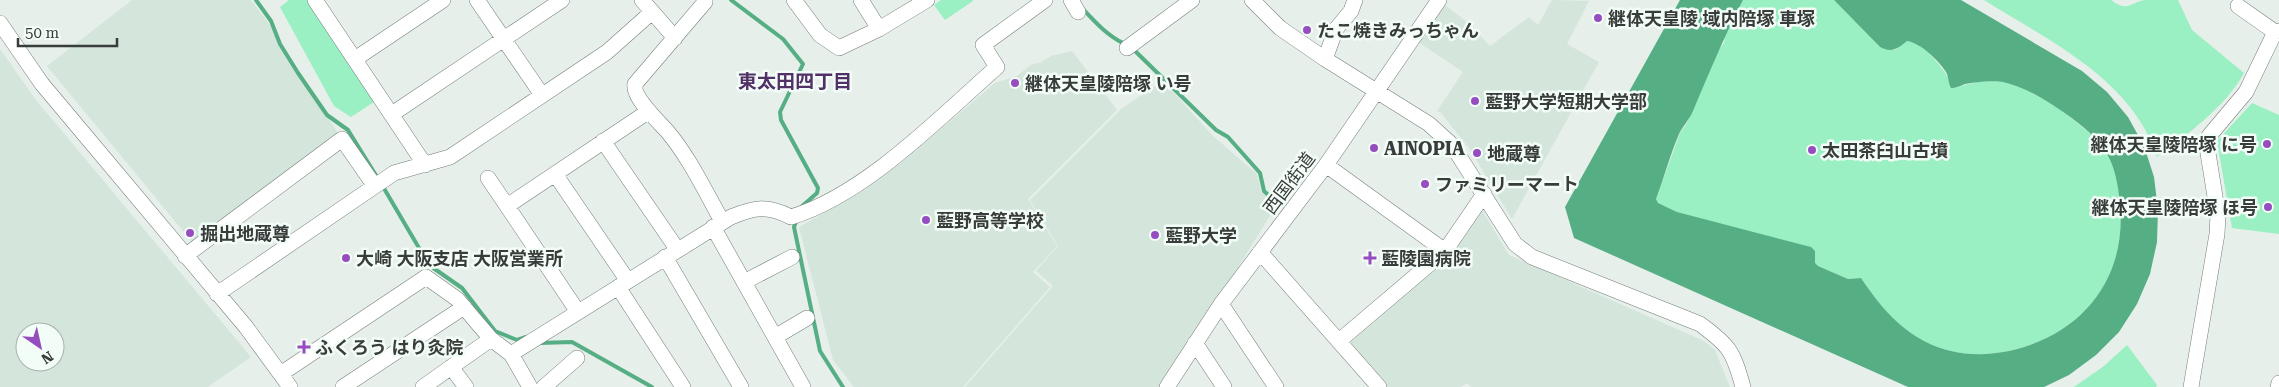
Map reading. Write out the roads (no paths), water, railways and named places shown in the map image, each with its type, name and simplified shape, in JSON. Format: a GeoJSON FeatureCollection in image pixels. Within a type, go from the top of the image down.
{"type":"FeatureCollection","features":[{"type":"Feature","properties":{"kind":"street"},"geometry":{"type":"LineString","coordinates":[[355,59],[443,0]]}},
{"type":"Feature","properties":{"kind":"street"},"geometry":{"type":"LineString","coordinates":[[478,0],[542,95]]}},
{"type":"Feature","properties":{"kind":"street"},"geometry":{"type":"LineString","coordinates":[[392,114],[562,0]]}},
{"type":"Feature","properties":{"kind":"street"},"geometry":{"type":"LineString","coordinates":[[642,0],[675,38]]}},
{"type":"Feature","properties":{"kind":"street"},"geometry":{"type":"LineString","coordinates":[[705,0],[635,84],[635,92],[670,136],[718,224],[744,282],[803,387]]}},
{"type":"Feature","properties":{"kind":"street"},"geometry":{"type":"LineString","coordinates":[[794,0],[820,35],[839,48],[879,29],[924,1]]}},
{"type":"Feature","properties":{"kind":"street"},"geometry":{"type":"LineString","coordinates":[[861,0],[879,29]]}},
{"type":"Feature","properties":{"kind":"street"},"geometry":{"type":"LineString","coordinates":[[510,354],[718,224],[748,210],[767,208],[797,215],[854,186],[901,152],[997,67],[983,45],[1045,0]]}},
{"type":"Feature","properties":{"kind":"street"},"geometry":{"type":"LineString","coordinates":[[1129,46],[1192,0]]}},
{"type":"Feature","properties":{"kind":"street"},"geometry":{"type":"LineString","coordinates":[[1252,0],[1280,28],[1429,124],[1442,135],[1452,145],[1515,244],[1532,257],[1700,324],[1722,340],[1734,357],[1743,387]]}},
{"type":"Feature","properties":{"kind":"street"},"geometry":{"type":"LineString","coordinates":[[1326,59],[1336,29],[1353,7],[1355,0]]}},
{"type":"Feature","properties":{"kind":"street"},"geometry":{"type":"LineString","coordinates":[[319,1],[425,165]]}},
{"type":"Feature","properties":{"kind":"street","name":"西国街道"},"geometry":{"type":"LineString","coordinates":[[1167,387],[1221,304],[1326,165],[1436,1]]}},
{"type":"Feature","properties":{"kind":"street"},"geometry":{"type":"LineString","coordinates":[[2191,387],[2217,234],[2218,215],[2206,147],[2209,136],[2246,92],[2277,31],[2238,6]]}},
{"type":"Feature","properties":{"kind":"street"},"geometry":{"type":"LineString","coordinates":[[217,294],[394,173],[450,157],[607,52],[652,12]]}},
{"type":"Feature","properties":{"kind":"street"},"geometry":{"type":"LineString","coordinates":[[0,23],[42,84],[282,373],[290,387]]}},
{"type":"Feature","properties":{"kind":"street"},"geometry":{"type":"LineString","coordinates":[[507,206],[649,111]]}},
{"type":"Feature","properties":{"kind":"street"},"geometry":{"type":"LineString","coordinates":[[185,256],[342,139],[374,185]]}},
{"type":"Feature","properties":{"kind":"street"},"geometry":{"type":"LineString","coordinates":[[603,141],[671,253],[741,387]]}},
{"type":"Feature","properties":{"kind":"street"},"geometry":{"type":"LineString","coordinates":[[1326,165],[1445,251]]}},
{"type":"Feature","properties":{"kind":"street"},"geometry":{"type":"LineString","coordinates":[[555,174],[623,284],[683,387]]}},
{"type":"Feature","properties":{"kind":"street"},"geometry":{"type":"LineString","coordinates":[[488,178],[578,312]]}},
{"type":"Feature","properties":{"kind":"street"},"geometry":{"type":"LineString","coordinates":[[1340,341],[1445,251],[1484,194]]}},
{"type":"Feature","properties":{"kind":"street"},"geometry":{"type":"LineString","coordinates":[[1260,252],[1379,387]]}},
{"type":"Feature","properties":{"kind":"street"},"geometry":{"type":"LineString","coordinates":[[744,282],[792,257]]}},
{"type":"Feature","properties":{"kind":"street"},"geometry":{"type":"LineString","coordinates":[[282,373],[426,277],[457,299],[491,339],[510,354],[530,387]]}},
{"type":"Feature","properties":{"kind":"street"},"geometry":{"type":"LineString","coordinates":[[1221,304],[1268,384]]}},
{"type":"Feature","properties":{"kind":"street"},"geometry":{"type":"LineString","coordinates":[[343,387],[464,307]]}},
{"type":"Feature","properties":{"kind":"street"},"geometry":{"type":"LineString","coordinates":[[775,337],[807,318]]}},
{"type":"Feature","properties":{"kind":"street"},"geometry":{"type":"LineString","coordinates":[[423,387],[491,339]]}},
{"type":"Feature","properties":{"kind":"street"},"geometry":{"type":"LineString","coordinates":[[1195,343],[1224,387]]}},
{"type":"Feature","properties":{"kind":"street"},"geometry":{"type":"LineString","coordinates":[[544,387],[577,358]]}},
{"type":"Feature","properties":{"kind":"street"},"geometry":{"type":"LineString","coordinates":[[451,367],[466,387]]}},
{"type":"Feature","properties":{"kind":"waterway"},"geometry":{"type":"LineString","coordinates":[[256,0],[271,21],[280,44],[298,73],[327,115],[348,130],[377,177]]}},
{"type":"Feature","properties":{"kind":"waterway"},"geometry":{"type":"LineString","coordinates":[[731,0],[783,39],[803,64],[780,112],[781,120],[818,188],[817,193],[800,208]]}},
{"type":"Feature","properties":{"kind":"waterway"},"geometry":{"type":"LineString","coordinates":[[1083,9],[1108,33],[1125,44]]}},
{"type":"Feature","properties":{"kind":"waterway"},"geometry":{"type":"LineString","coordinates":[[1133,49],[1216,130],[1228,137],[1260,173],[1264,191],[1278,204]]}},
{"type":"Feature","properties":{"kind":"waterway"},"geometry":{"type":"LineString","coordinates":[[382,185],[429,265],[462,288],[495,331],[517,340],[526,337]]}},
{"type":"Feature","properties":{"kind":"waterway"},"geometry":{"type":"LineString","coordinates":[[797,219],[794,227],[820,351],[843,387]]}},
{"type":"Feature","properties":{"kind":"waterway"},"geometry":{"type":"LineString","coordinates":[[539,343],[572,342],[652,387]]}},
{"type":"Feature","properties":{"kind":"place","name":"継体天皇陵 域内陪塚 車塚"},"geometry":{"type":"Point","coordinates":[1598,18]}},
{"type":"Feature","properties":{"kind":"place","name":"たこ焼きみっちゃん"},"geometry":{"type":"Point","coordinates":[1307,30]}},
{"type":"Feature","properties":{"kind":"place","name":"継体天皇陵陪塚 い号"},"geometry":{"type":"Point","coordinates":[1015,83]}},
{"type":"Feature","properties":{"kind":"place","name":"藍野大学短期大学部"},"geometry":{"type":"Point","coordinates":[1475,101]}},
{"type":"Feature","properties":{"kind":"place","name":"継体天皇陵陪塚 に号"},"geometry":{"type":"Point","coordinates":[2267,144]}},
{"type":"Feature","properties":{"kind":"place","name":"AINOPIA"},"geometry":{"type":"Point","coordinates":[1374,148]}},
{"type":"Feature","properties":{"kind":"place","name":"太田茶臼山古墳"},"geometry":{"type":"Point","coordinates":[1812,150]}},
{"type":"Feature","properties":{"kind":"place","name":"地蔵尊"},"geometry":{"type":"Point","coordinates":[1477,153]}},
{"type":"Feature","properties":{"kind":"place","name":"ファミリーマート"},"geometry":{"type":"Point","coordinates":[1425,184]}},
{"type":"Feature","properties":{"kind":"place","name":"継体天皇陵陪塚 ほ号"},"geometry":{"type":"Point","coordinates":[2268,207]}},
{"type":"Feature","properties":{"kind":"place","name":"藍野高等学校"},"geometry":{"type":"Point","coordinates":[926,220]}},
{"type":"Feature","properties":{"kind":"place","name":"掘出地蔵尊"},"geometry":{"type":"Point","coordinates":[190,233]}},
{"type":"Feature","properties":{"kind":"place","name":"藍野大学"},"geometry":{"type":"Point","coordinates":[1155,235]}},
{"type":"Feature","properties":{"kind":"place","name":"大崎 大阪支店 大阪営業所"},"geometry":{"type":"Point","coordinates":[346,258]}},
{"type":"Feature","properties":{"kind":"place","name":"藍陵園病院"},"geometry":{"type":"Point","coordinates":[1370,258]}},
{"type":"Feature","properties":{"kind":"place","name":"ふくろう はり灸院"},"geometry":{"type":"Point","coordinates":[304,347]}},
{"type":"Feature","properties":{"kind":"district","name":"東太田四丁目"},"geometry":{"type":"Point","coordinates":[795,81]}}]}
